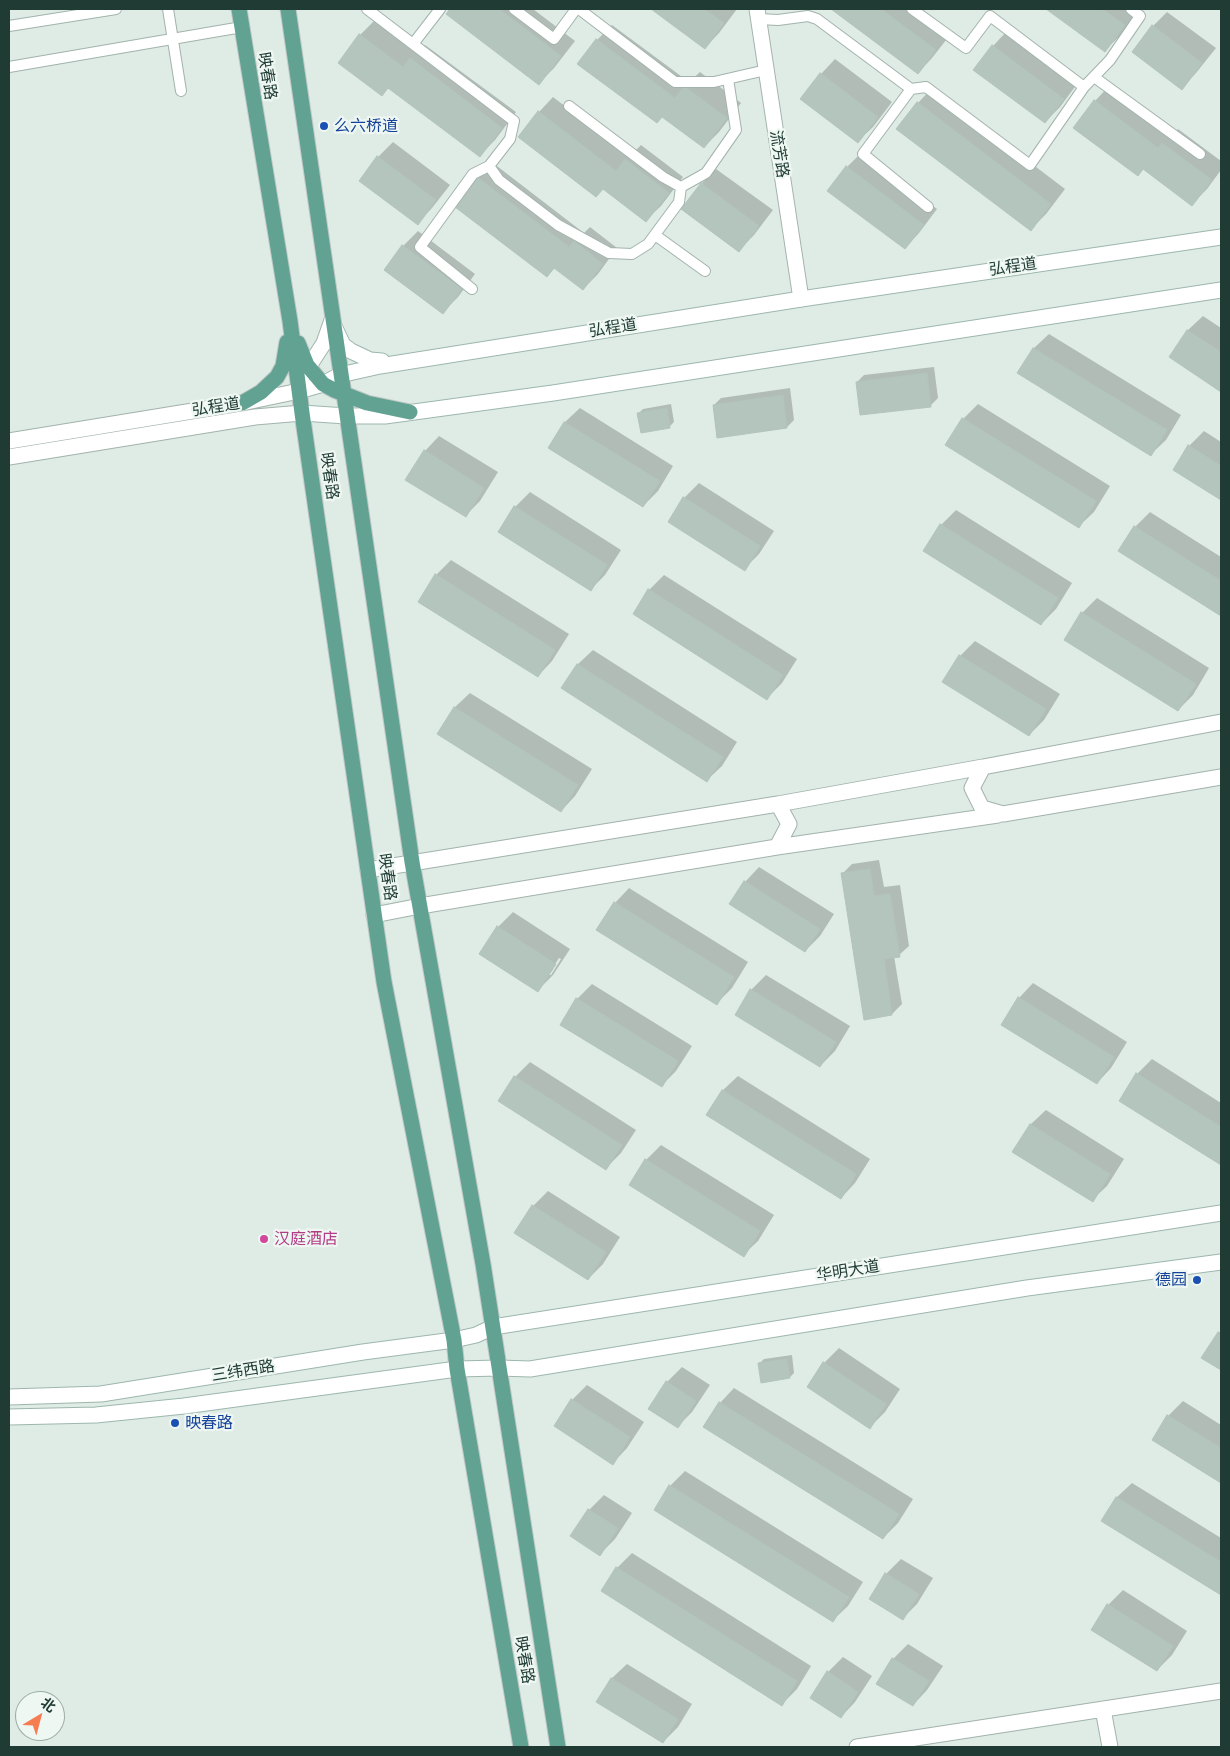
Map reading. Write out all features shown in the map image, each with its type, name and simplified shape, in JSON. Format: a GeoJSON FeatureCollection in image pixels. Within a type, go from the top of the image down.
{"type":"FeatureCollection","features":[{"type":"Feature","properties":{"kind":"main road","name":"映春路"},"geometry":{"type":"LineString","coordinates":[[239,9],[290,321],[294,389],[302,413],[384,982],[454,1340],[457,1369],[521,1747]]}},
{"type":"Feature","properties":{"kind":"main road","name":"映春路"},"geometry":{"type":"LineString","coordinates":[[288,9],[412,862],[452,1082],[493,1327],[558,1747]]}},
{"type":"Feature","properties":{"kind":"main road","name":"流芳路"},"geometry":{"type":"LineString","coordinates":[[758,14],[801,299]]}},
{"type":"Feature","properties":{"kind":"main road","name":"弘程道"},"geometry":{"type":"LineString","coordinates":[[9,441],[242,403],[294,389],[323,384],[340,375],[362,369],[801,299],[1221,237]]}},
{"type":"Feature","properties":{"kind":"main road","name":"弘程道"},"geometry":{"type":"LineString","coordinates":[[9,457],[246,419],[302,413],[372,417],[553,393],[1221,290]]}},
{"type":"Feature","properties":{"kind":"main road"},"geometry":{"type":"LineString","coordinates":[[332,320],[344,345],[351,352],[370,360],[398,363]]}},
{"type":"Feature","properties":{"kind":"main road"},"geometry":{"type":"LineString","coordinates":[[246,419],[294,389],[324,343],[332,320]]}},
{"type":"Feature","properties":{"kind":"main road"},"geometry":{"type":"LineString","coordinates":[[290,321],[309,368],[323,384],[343,394],[386,408],[410,412]]}},
{"type":"Feature","properties":{"kind":"main road"},"geometry":{"type":"LineString","coordinates":[[242,403],[261,392],[276,377],[283,366],[286,357],[290,321]]}},
{"type":"Feature","properties":{"kind":"main road"},"geometry":{"type":"LineString","coordinates":[[368,870],[778,804],[1221,722]]}},
{"type":"Feature","properties":{"kind":"main road"},"geometry":{"type":"LineString","coordinates":[[983,767],[972,788],[982,808],[1003,814]]}},
{"type":"Feature","properties":{"kind":"main road"},"geometry":{"type":"LineString","coordinates":[[374,916],[420,906],[777,847],[1003,814],[1221,777]]}},
{"type":"Feature","properties":{"kind":"main road"},"geometry":{"type":"LineString","coordinates":[[777,847],[789,824],[778,804]]}},
{"type":"Feature","properties":{"kind":"main road","name":"华明大道"},"geometry":{"type":"LineString","coordinates":[[476,1335],[493,1327],[1221,1213]]}},
{"type":"Feature","properties":{"kind":"main road"},"geometry":{"type":"LineString","coordinates":[[499,1368],[530,1369],[1027,1288],[1221,1262]]}},
{"type":"Feature","properties":{"kind":"main road","name":"三纬西路"},"geometry":{"type":"LineString","coordinates":[[9,1397],[101,1394],[363,1352],[454,1340],[476,1335]]}},
{"type":"Feature","properties":{"kind":"main road","name":"三纬西路"},"geometry":{"type":"LineString","coordinates":[[9,1417],[96,1415],[184,1406],[457,1369],[499,1368]]}},
{"type":"Feature","properties":{"kind":"main road"},"geometry":{"type":"LineString","coordinates":[[857,1747],[927,1742],[1103,1709],[1221,1691]]}},
{"type":"Feature","properties":{"kind":"main road"},"geometry":{"type":"LineString","coordinates":[[1103,1709],[1110,1747]]}},
{"type":"Feature","properties":{"kind":"lane"},"geometry":{"type":"LineString","coordinates":[[9,26],[116,9]]}},
{"type":"Feature","properties":{"kind":"lane"},"geometry":{"type":"LineString","coordinates":[[168,9],[181,91]]}},
{"type":"Feature","properties":{"kind":"lane"},"geometry":{"type":"LineString","coordinates":[[367,9],[514,121],[510,139],[489,166],[473,174],[420,247],[472,289]]}},
{"type":"Feature","properties":{"kind":"lane"},"geometry":{"type":"LineString","coordinates":[[413,44],[440,9]]}},
{"type":"Feature","properties":{"kind":"lane"},"geometry":{"type":"LineString","coordinates":[[514,9],[554,39],[578,9],[675,82],[714,82],[766,70]]}},
{"type":"Feature","properties":{"kind":"lane"},"geometry":{"type":"LineString","coordinates":[[912,9],[966,48],[990,16],[1084,87]]}},
{"type":"Feature","properties":{"kind":"lane"},"geometry":{"type":"LineString","coordinates":[[758,14],[778,20],[808,16],[818,20],[911,88],[926,87],[1030,165],[1084,87],[1110,60],[1140,16],[1132,9]]}},
{"type":"Feature","properties":{"kind":"lane"},"geometry":{"type":"LineString","coordinates":[[9,67],[242,27]]}},
{"type":"Feature","properties":{"kind":"lane"},"geometry":{"type":"LineString","coordinates":[[1094,77],[1200,154]]}},
{"type":"Feature","properties":{"kind":"lane"},"geometry":{"type":"LineString","coordinates":[[681,188],[706,173],[736,130],[728,79]]}},
{"type":"Feature","properties":{"kind":"lane"},"geometry":{"type":"LineString","coordinates":[[911,88],[863,154],[928,206]]}},
{"type":"Feature","properties":{"kind":"lane"},"geometry":{"type":"LineString","coordinates":[[569,106],[681,188]]}},
{"type":"Feature","properties":{"kind":"lane"},"geometry":{"type":"LineString","coordinates":[[489,166],[498,180],[558,225],[609,252],[632,254],[648,244],[679,202],[681,188]]}},
{"type":"Feature","properties":{"kind":"lane"},"geometry":{"type":"LineString","coordinates":[[655,234],[705,272]]}},
{"type":"Feature","properties":{"kind":"building"},"geometry":{"type":"Polygon","coordinates":[[[450,9],[499,9],[561,56],[539,85],[446,14],[450,9]]]}},
{"type":"Feature","properties":{"kind":"building"},"geometry":{"type":"Polygon","coordinates":[[[651,9],[704,9],[724,23],[705,49],[651,9]]]}},
{"type":"Feature","properties":{"kind":"building"},"geometry":{"type":"Polygon","coordinates":[[[831,9],[881,9],[936,50],[918,74],[831,9]]]}},
{"type":"Feature","properties":{"kind":"building"},"geometry":{"type":"Polygon","coordinates":[[[1046,9],[1102,9],[1125,25],[1105,52],[1046,9]]]}},
{"type":"Feature","properties":{"kind":"building"},"geometry":{"type":"Polygon","coordinates":[[[1152,25],[1202,63],[1182,90],[1132,52],[1152,25]]]}},
{"type":"Feature","properties":{"kind":"building"},"geometry":{"type":"Polygon","coordinates":[[[359,34],[403,67],[410,58],[502,128],[480,157],[388,88],[382,96],[338,63],[359,34]]]}},
{"type":"Feature","properties":{"kind":"building"},"geometry":{"type":"Polygon","coordinates":[[[596,39],[675,98],[684,86],[727,118],[704,148],[662,117],[657,123],[577,64],[596,39]]]}},
{"type":"Feature","properties":{"kind":"building"},"geometry":{"type":"Polygon","coordinates":[[[992,45],[1064,99],[1045,123],[973,70],[992,45]]]}},
{"type":"Feature","properties":{"kind":"building"},"geometry":{"type":"Polygon","coordinates":[[[820,73],[878,117],[858,143],[800,99],[820,73]]]}},
{"type":"Feature","properties":{"kind":"building"},"geometry":{"type":"Polygon","coordinates":[[[1094,100],[1158,148],[1162,143],[1212,180],[1192,206],[1143,169],[1138,176],[1073,128],[1094,100]]]}},
{"type":"Feature","properties":{"kind":"building"},"geometry":{"type":"Polygon","coordinates":[[[917,102],[1051,204],[1031,231],[896,129],[917,102]]]}},
{"type":"Feature","properties":{"kind":"building"},"geometry":{"type":"Polygon","coordinates":[[[538,111],[616,171],[625,159],[669,193],[646,222],[603,189],[596,197],[518,137],[538,111]]]}},
{"type":"Feature","properties":{"kind":"building"},"geometry":{"type":"Polygon","coordinates":[[[377,156],[436,200],[418,225],[359,181],[377,156]]]}},
{"type":"Feature","properties":{"kind":"building"},"geometry":{"type":"Polygon","coordinates":[[[846,166],[924,225],[905,249],[827,191],[846,166]]]}},
{"type":"Feature","properties":{"kind":"building"},"geometry":{"type":"Polygon","coordinates":[[[477,177],[569,247],[574,241],[603,264],[583,290],[554,268],[547,277],[455,207],[477,177]]]}},
{"type":"Feature","properties":{"kind":"building"},"geometry":{"type":"Polygon","coordinates":[[[701,183],[759,226],[739,252],[681,209],[701,183]]]}},
{"type":"Feature","properties":{"kind":"building"},"geometry":{"type":"Polygon","coordinates":[[[402,245],[462,289],[443,314],[384,270],[402,245]]]}},
{"type":"Feature","properties":{"kind":"building"},"geometry":{"type":"Polygon","coordinates":[[[1187,330],[1221,352],[1221,392],[1169,357],[1187,330]]]}},
{"type":"Feature","properties":{"kind":"building"},"geometry":{"type":"Polygon","coordinates":[[[1033,348],[1167,430],[1151,456],[1017,373],[1033,348]]]}},
{"type":"Feature","properties":{"kind":"building"},"geometry":{"type":"Polygon","coordinates":[[[927,373],[931,407],[860,415],[856,382],[927,373]]]}},
{"type":"Feature","properties":{"kind":"building"},"geometry":{"type":"Polygon","coordinates":[[[783,395],[787,428],[717,438],[713,405],[783,395]]]}},
{"type":"Feature","properties":{"kind":"building"},"geometry":{"type":"Polygon","coordinates":[[[667,408],[670,428],[641,433],[637,413],[667,408]]]}},
{"type":"Feature","properties":{"kind":"building"},"geometry":{"type":"Polygon","coordinates":[[[962,418],[1096,501],[1079,528],[945,445],[962,418]]]}},
{"type":"Feature","properties":{"kind":"building"},"geometry":{"type":"Polygon","coordinates":[[[564,422],[660,481],[643,507],[548,448],[564,422]]]}},
{"type":"Feature","properties":{"kind":"building"},"geometry":{"type":"Polygon","coordinates":[[[1188,445],[1221,466],[1221,500],[1173,470],[1188,445]]]}},
{"type":"Feature","properties":{"kind":"building"},"geometry":{"type":"Polygon","coordinates":[[[424,450],[484,488],[466,517],[405,480],[424,450]]]}},
{"type":"Feature","properties":{"kind":"building"},"geometry":{"type":"Polygon","coordinates":[[[683,497],[760,546],[745,571],[668,522],[683,497]]]}},
{"type":"Feature","properties":{"kind":"building"},"geometry":{"type":"Polygon","coordinates":[[[514,506],[607,565],[591,591],[498,532],[514,506]]]}},
{"type":"Feature","properties":{"kind":"building"},"geometry":{"type":"Polygon","coordinates":[[[940,524],[1058,598],[1041,625],[923,551],[940,524]]]}},
{"type":"Feature","properties":{"kind":"building"},"geometry":{"type":"Polygon","coordinates":[[[1134,526],[1221,581],[1221,616],[1118,551],[1134,526]]]}},
{"type":"Feature","properties":{"kind":"building"},"geometry":{"type":"Polygon","coordinates":[[[435,574],[555,650],[538,677],[418,602],[435,574]]]}},
{"type":"Feature","properties":{"kind":"building"},"geometry":{"type":"Polygon","coordinates":[[[648,589],[783,675],[767,700],[633,614],[648,589]]]}},
{"type":"Feature","properties":{"kind":"building"},"geometry":{"type":"Polygon","coordinates":[[[1081,612],[1196,684],[1178,711],[1064,640],[1081,612]]]}},
{"type":"Feature","properties":{"kind":"building"},"geometry":{"type":"Polygon","coordinates":[[[959,655],[1046,709],[1029,736],[942,682],[959,655]]]}},
{"type":"Feature","properties":{"kind":"building"},"geometry":{"type":"Polygon","coordinates":[[[577,664],[723,757],[707,782],[561,688],[577,664]]]}},
{"type":"Feature","properties":{"kind":"building"},"geometry":{"type":"Polygon","coordinates":[[[454,707],[578,785],[561,812],[437,734],[454,707]]]}},
{"type":"Feature","properties":{"kind":"building"},"geometry":{"type":"Polygon","coordinates":[[[870,869],[874,896],[890,894],[900,957],[884,959],[892,1015],[864,1020],[841,873],[870,869]]]}},
{"type":"Feature","properties":{"kind":"building"},"geometry":{"type":"Polygon","coordinates":[[[744,881],[820,929],[805,952],[729,904],[744,881]]]}},
{"type":"Feature","properties":{"kind":"building"},"geometry":{"type":"Polygon","coordinates":[[[614,902],[734,977],[717,1005],[596,930],[614,902]]]}},
{"type":"Feature","properties":{"kind":"building"},"geometry":{"type":"Polygon","coordinates":[[[497,926],[556,964],[538,992],[479,954],[497,926]]]}},
{"type":"Feature","properties":{"kind":"building"},"geometry":{"type":"Polygon","coordinates":[[[750,989],[836,1042],[820,1067],[735,1015],[750,989]]]}},
{"type":"Feature","properties":{"kind":"building"},"geometry":{"type":"Polygon","coordinates":[[[1018,997],[1114,1057],[1097,1084],[1001,1025],[1018,997]]]}},
{"type":"Feature","properties":{"kind":"building"},"geometry":{"type":"Polygon","coordinates":[[[576,998],[678,1061],[662,1087],[560,1025],[576,998]]]}},
{"type":"Feature","properties":{"kind":"building"},"geometry":{"type":"Polygon","coordinates":[[[1136,1073],[1221,1127],[1221,1165],[1119,1101],[1136,1073]]]}},
{"type":"Feature","properties":{"kind":"building"},"geometry":{"type":"Polygon","coordinates":[[[514,1076],[622,1145],[606,1170],[498,1101],[514,1076]]]}},
{"type":"Feature","properties":{"kind":"building"},"geometry":{"type":"Polygon","coordinates":[[[722,1090],[856,1174],[841,1199],[706,1115],[722,1090]]]}},
{"type":"Feature","properties":{"kind":"building"},"geometry":{"type":"Polygon","coordinates":[[[1030,1124],[1110,1174],[1093,1202],[1012,1152],[1030,1124]]]}},
{"type":"Feature","properties":{"kind":"building"},"geometry":{"type":"Polygon","coordinates":[[[645,1159],[760,1231],[744,1257],[629,1185],[645,1159]]]}},
{"type":"Feature","properties":{"kind":"building"},"geometry":{"type":"Polygon","coordinates":[[[532,1205],[606,1252],[588,1280],[514,1233],[532,1205]]]}},
{"type":"Feature","properties":{"kind":"building"},"geometry":{"type":"Polygon","coordinates":[[[1218,1332],[1221,1334],[1221,1370],[1201,1358],[1218,1332]]]}},
{"type":"Feature","properties":{"kind":"building"},"geometry":{"type":"Polygon","coordinates":[[[787,1359],[790,1378],[761,1383],[758,1363],[787,1359]]]}},
{"type":"Feature","properties":{"kind":"building"},"geometry":{"type":"Polygon","coordinates":[[[823,1362],[886,1404],[870,1429],[807,1387],[823,1362]]]}},
{"type":"Feature","properties":{"kind":"building"},"geometry":{"type":"Polygon","coordinates":[[[666,1381],[696,1401],[678,1428],[648,1409],[666,1381]]]}},
{"type":"Feature","properties":{"kind":"building"},"geometry":{"type":"Polygon","coordinates":[[[571,1399],[630,1437],[613,1465],[554,1426],[571,1399]]]}},
{"type":"Feature","properties":{"kind":"building"},"geometry":{"type":"Polygon","coordinates":[[[719,1402],[899,1514],[883,1539],[703,1427],[719,1402]]]}},
{"type":"Feature","properties":{"kind":"building"},"geometry":{"type":"Polygon","coordinates":[[[1167,1415],[1221,1448],[1221,1483],[1152,1440],[1167,1415]]]}},
{"type":"Feature","properties":{"kind":"building"},"geometry":{"type":"Polygon","coordinates":[[[669,1485],[849,1597],[833,1622],[654,1510],[669,1485]]]}},
{"type":"Feature","properties":{"kind":"building"},"geometry":{"type":"Polygon","coordinates":[[[1116,1497],[1221,1562],[1221,1595],[1101,1521],[1116,1497]]]}},
{"type":"Feature","properties":{"kind":"building"},"geometry":{"type":"Polygon","coordinates":[[[588,1509],[618,1528],[600,1556],[570,1536],[588,1509]]]}},
{"type":"Feature","properties":{"kind":"building"},"geometry":{"type":"Polygon","coordinates":[[[616,1567],[797,1681],[782,1706],[601,1591],[616,1567]]]}},
{"type":"Feature","properties":{"kind":"building"},"geometry":{"type":"Polygon","coordinates":[[[885,1573],[919,1594],[903,1620],[869,1599],[885,1573]]]}},
{"type":"Feature","properties":{"kind":"building"},"geometry":{"type":"Polygon","coordinates":[[[1107,1604],[1173,1646],[1157,1671],[1091,1630],[1107,1604]]]}},
{"type":"Feature","properties":{"kind":"building"},"geometry":{"type":"Polygon","coordinates":[[[892,1658],[929,1681],[913,1706],[876,1684],[892,1658]]]}},
{"type":"Feature","properties":{"kind":"building"},"geometry":{"type":"Polygon","coordinates":[[[827,1671],[858,1692],[841,1718],[810,1698],[827,1671]]]}},
{"type":"Feature","properties":{"kind":"building"},"geometry":{"type":"Polygon","coordinates":[[[611,1678],[678,1719],[663,1743],[596,1702],[611,1678]]]}},
{"type":"Feature","properties":{"kind":"place","name":"么六桥道"},"geometry":{"type":"Point","coordinates":[324,126]}},
{"type":"Feature","properties":{"kind":"place","name":"汉庭酒店"},"geometry":{"type":"Point","coordinates":[264,1239]}},
{"type":"Feature","properties":{"kind":"place","name":"德园"},"geometry":{"type":"Point","coordinates":[1197,1280]}},
{"type":"Feature","properties":{"kind":"place","name":"映春路"},"geometry":{"type":"Point","coordinates":[175,1423]}}]}
